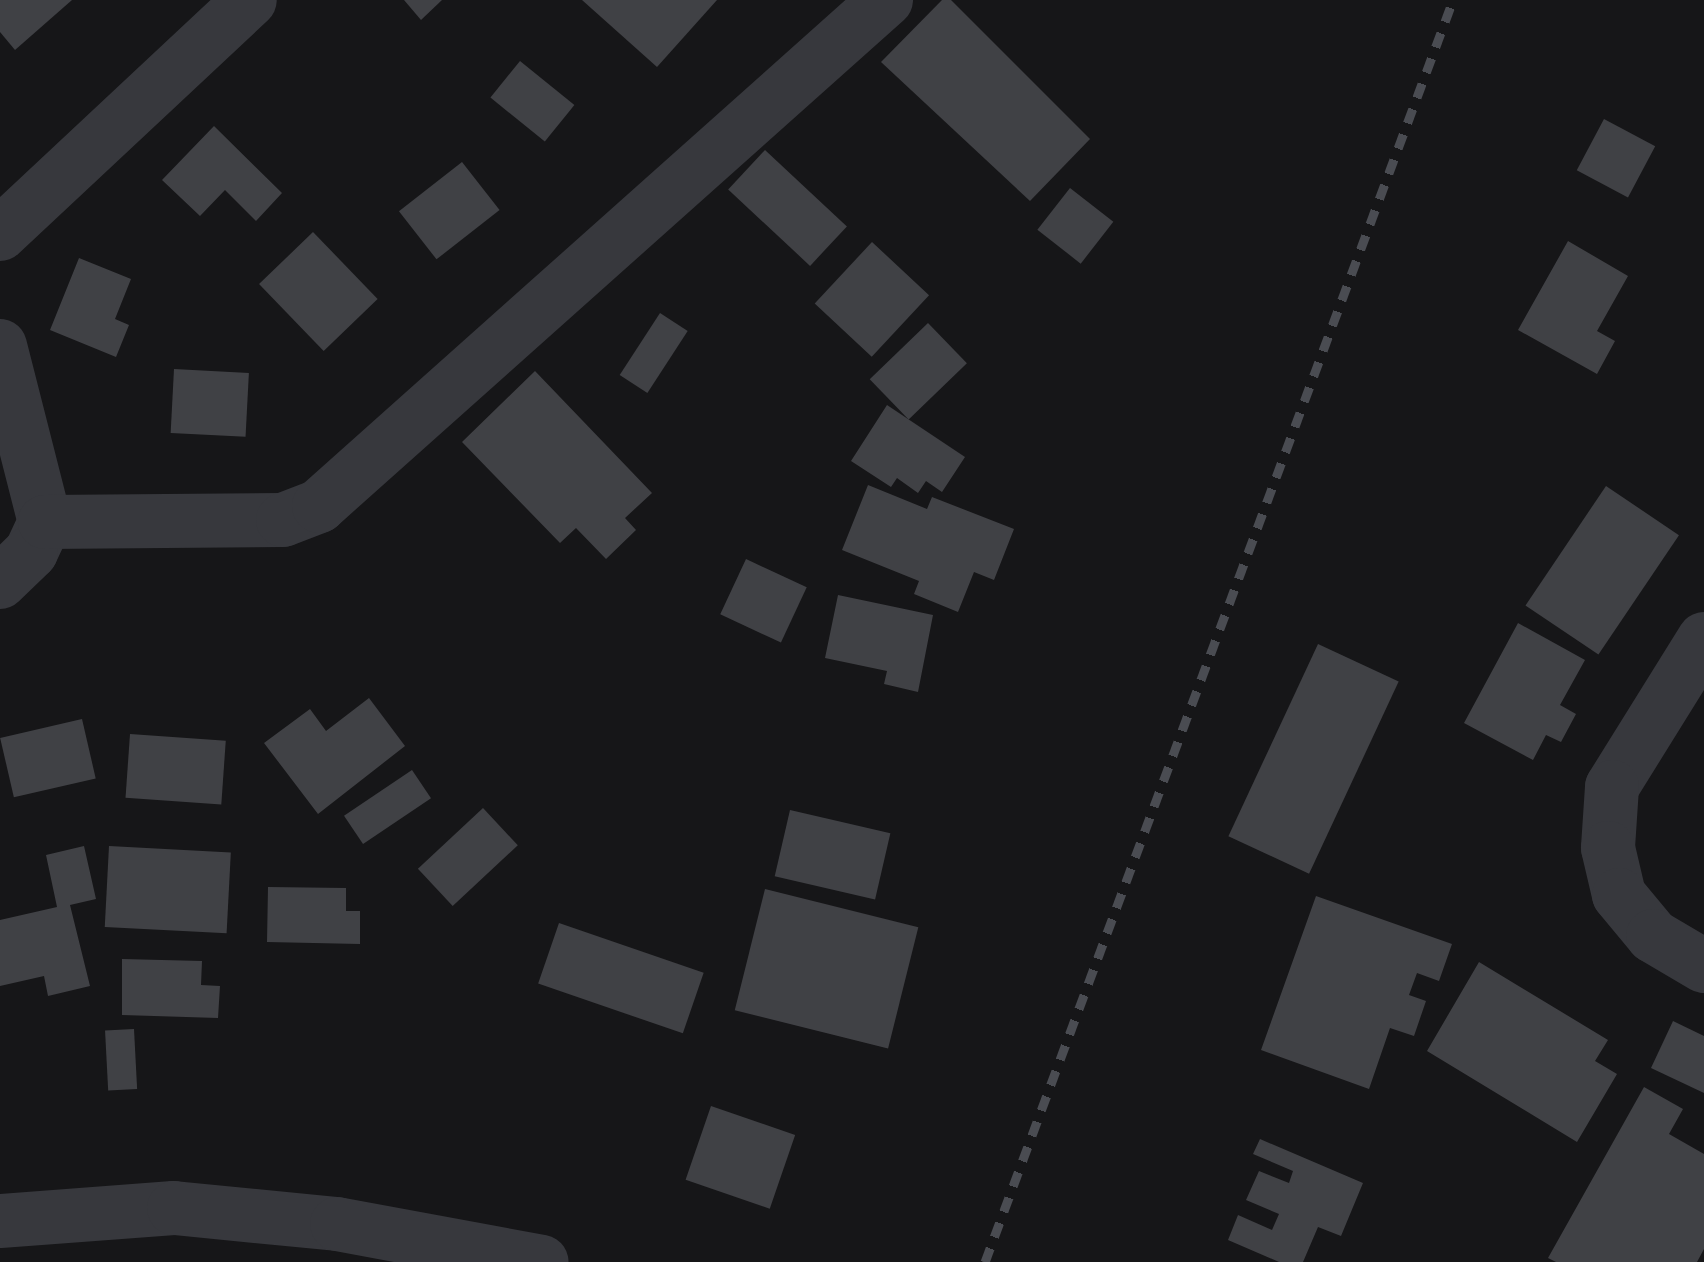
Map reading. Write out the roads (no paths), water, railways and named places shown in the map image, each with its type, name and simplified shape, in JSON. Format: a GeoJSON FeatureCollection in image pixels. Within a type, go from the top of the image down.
{"type":"FeatureCollection","features":[{"type":"Feature","properties":{"kind":"street"},"geometry":{"type":"LineString","coordinates":[[0,234],[250,0]]}},
{"type":"Feature","properties":{"kind":"street"},"geometry":{"type":"LineString","coordinates":[[45,523],[284,520],[319,506],[886,0]]}},
{"type":"Feature","properties":{"kind":"street"},"geometry":{"type":"LineString","coordinates":[[0,346],[45,523],[31,552],[0,582]]}},
{"type":"Feature","properties":{"kind":"street"},"geometry":{"type":"LineString","coordinates":[[1704,639],[1612,787],[1607,848],[1619,895],[1653,936],[1704,966]]}},
{"type":"Feature","properties":{"kind":"street"},"geometry":{"type":"LineString","coordinates":[[0,1221],[174,1208],[337,1224],[542,1262]]}},
{"type":"Feature","properties":{"kind":"railway"},"geometry":{"type":"LineString","coordinates":[[985,1262],[1453,0]]}}]}
